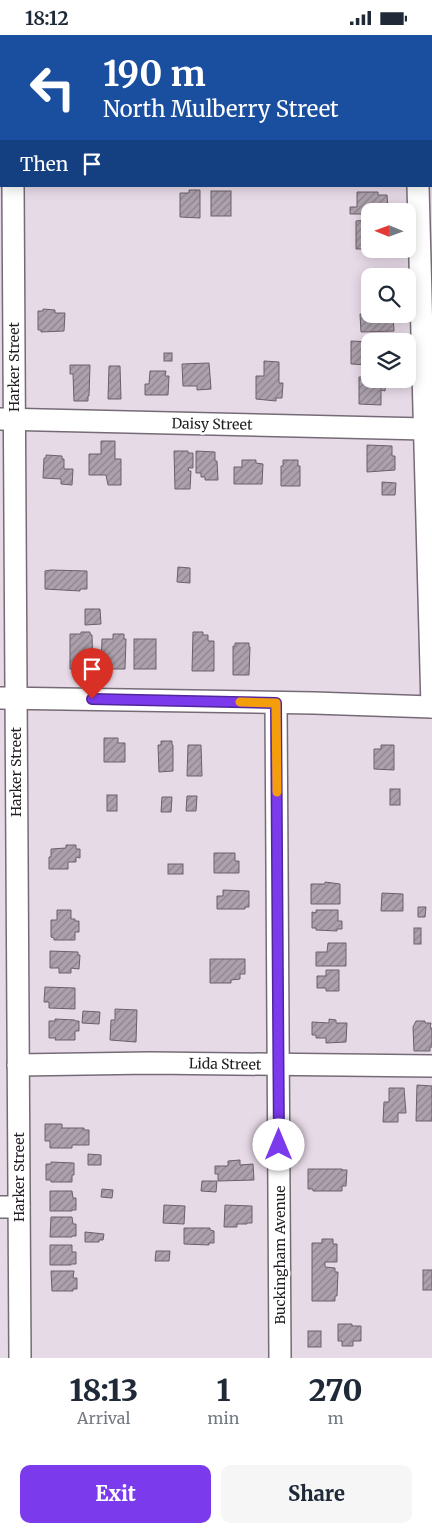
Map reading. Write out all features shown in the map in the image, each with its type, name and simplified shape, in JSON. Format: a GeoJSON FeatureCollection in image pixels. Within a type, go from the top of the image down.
{"type":"FeatureCollection","features":[{"type":"Feature","properties":{"kind":"street","name":"Harker Street"},"geometry":{"type":"LineString","coordinates":[[12,187],[7,420],[9,963],[18,1065],[10,1207],[20,1358]]}},
{"type":"Feature","properties":{"kind":"street"},"geometry":{"type":"LineString","coordinates":[[8,698],[432,707],[418,187]]}},
{"type":"Feature","properties":{"kind":"street","name":"Daisy Street"},"geometry":{"type":"LineString","coordinates":[[7,420],[425,429]]}},
{"type":"Feature","properties":{"kind":"street","name":"Buckingham Avenue"},"geometry":{"type":"LineString","coordinates":[[276,703],[280,1358]]}},
{"type":"Feature","properties":{"kind":"street","name":"Lida Street"},"geometry":{"type":"LineString","coordinates":[[18,1065],[150,1063],[432,1067]]}},
{"type":"Feature","properties":{"kind":"building"},"geometry":{"type":"Polygon","coordinates":[[[189,190],[200,190],[200,218],[180,217],[180,193],[189,193],[189,190]]]}},
{"type":"Feature","properties":{"kind":"building"},"geometry":{"type":"Polygon","coordinates":[[[211,191],[231,191],[231,216],[211,216],[211,191]]]}},
{"type":"Feature","properties":{"kind":"building"},"geometry":{"type":"Polygon","coordinates":[[[357,192],[378,192],[378,195],[387,195],[388,203],[361,203],[361,214],[350,214],[350,207],[357,207],[357,192]]]}},
{"type":"Feature","properties":{"kind":"building"},"geometry":{"type":"Polygon","coordinates":[[[356,221],[361,221],[361,249],[356,249],[356,221]]]}},
{"type":"Feature","properties":{"kind":"building"},"geometry":{"type":"Polygon","coordinates":[[[43,309],[55,310],[55,313],[65,313],[64,331],[41,332],[41,330],[38,330],[38,311],[43,311],[43,309]]]}},
{"type":"Feature","properties":{"kind":"building"},"geometry":{"type":"Polygon","coordinates":[[[360,314],[361,323],[394,323],[394,331],[361,332],[360,314]]]}},
{"type":"Feature","properties":{"kind":"building"},"geometry":{"type":"Polygon","coordinates":[[[351,341],[361,342],[361,365],[351,364],[351,341]]]}},
{"type":"Feature","properties":{"kind":"building"},"geometry":{"type":"Polygon","coordinates":[[[164,353],[172,353],[172,361],[164,361],[164,353]]]}},
{"type":"Feature","properties":{"kind":"building"},"geometry":{"type":"Polygon","coordinates":[[[264,361],[279,362],[279,383],[283,383],[282,398],[276,398],[276,401],[256,399],[256,376],[264,376],[264,361]]]}},
{"type":"Feature","properties":{"kind":"building"},"geometry":{"type":"Polygon","coordinates":[[[209,363],[211,389],[197,390],[197,386],[183,386],[182,364],[209,363]]]}},
{"type":"Feature","properties":{"kind":"building"},"geometry":{"type":"Polygon","coordinates":[[[70,365],[90,365],[88,401],[74,401],[73,374],[70,374],[70,365]]]}},
{"type":"Feature","properties":{"kind":"building"},"geometry":{"type":"Polygon","coordinates":[[[109,366],[120,366],[121,399],[108,399],[109,366]]]}},
{"type":"Feature","properties":{"kind":"building"},"geometry":{"type":"Polygon","coordinates":[[[150,371],[166,371],[165,376],[169,376],[168,395],[145,395],[145,384],[149,384],[150,371]]]}},
{"type":"Feature","properties":{"kind":"building"},"geometry":{"type":"Polygon","coordinates":[[[359,377],[361,377],[361,388],[385,388],[385,391],[381,390],[381,405],[359,404],[359,377]]]}},
{"type":"Feature","properties":{"kind":"building"},"geometry":{"type":"Polygon","coordinates":[[[101,441],[115,441],[115,459],[121,459],[121,485],[108,485],[106,475],[89,475],[89,454],[101,454],[101,441]]]}},
{"type":"Feature","properties":{"kind":"building"},"geometry":{"type":"Polygon","coordinates":[[[367,445],[392,446],[392,456],[395,456],[395,470],[367,472],[367,445]]]}},
{"type":"Feature","properties":{"kind":"building"},"geometry":{"type":"Polygon","coordinates":[[[174,451],[193,453],[193,468],[188,468],[191,471],[190,489],[175,489],[174,451]]]}},
{"type":"Feature","properties":{"kind":"building"},"geometry":{"type":"Polygon","coordinates":[[[196,451],[215,452],[218,480],[205,480],[205,477],[201,477],[201,473],[196,473],[196,451]]]}},
{"type":"Feature","properties":{"kind":"building"},"geometry":{"type":"Polygon","coordinates":[[[46,455],[62,456],[62,459],[64,459],[64,469],[73,469],[72,485],[61,484],[61,479],[43,478],[44,458],[46,458],[46,455]]]}},
{"type":"Feature","properties":{"kind":"building"},"geometry":{"type":"Polygon","coordinates":[[[242,460],[256,460],[256,463],[263,464],[262,484],[234,484],[234,467],[242,467],[242,460]]]}},
{"type":"Feature","properties":{"kind":"building"},"geometry":{"type":"Polygon","coordinates":[[[283,460],[298,460],[298,466],[300,466],[300,486],[281,486],[281,466],[283,466],[283,460]]]}},
{"type":"Feature","properties":{"kind":"building"},"geometry":{"type":"Polygon","coordinates":[[[382,482],[396,483],[395,495],[382,495],[382,482]]]}},
{"type":"Feature","properties":{"kind":"building"},"geometry":{"type":"Polygon","coordinates":[[[178,567],[190,568],[190,583],[177,582],[178,567]]]}},
{"type":"Feature","properties":{"kind":"building"},"geometry":{"type":"Polygon","coordinates":[[[45,571],[87,571],[87,589],[80,589],[80,591],[45,589],[45,571]]]}},
{"type":"Feature","properties":{"kind":"building"},"geometry":{"type":"Polygon","coordinates":[[[85,609],[100,609],[101,624],[85,625],[85,609]]]}},
{"type":"Feature","properties":{"kind":"building"},"geometry":{"type":"Polygon","coordinates":[[[81,632],[90,632],[92,635],[93,668],[70,669],[70,634],[81,634],[81,632]]]}},
{"type":"Feature","properties":{"kind":"building"},"geometry":{"type":"Polygon","coordinates":[[[193,632],[203,632],[203,635],[208,635],[208,641],[214,641],[214,671],[192,671],[193,632]]]}},
{"type":"Feature","properties":{"kind":"building"},"geometry":{"type":"Polygon","coordinates":[[[113,634],[124,634],[124,639],[126,639],[125,669],[101,669],[102,639],[113,639],[113,634]]]}},
{"type":"Feature","properties":{"kind":"building"},"geometry":{"type":"Polygon","coordinates":[[[134,639],[156,639],[156,669],[134,669],[134,639]]]}},
{"type":"Feature","properties":{"kind":"building"},"geometry":{"type":"Polygon","coordinates":[[[235,643],[249,643],[249,675],[233,675],[233,646],[235,646],[235,643]]]}},
{"type":"Feature","properties":{"kind":"building"},"geometry":{"type":"Polygon","coordinates":[[[104,738],[118,738],[118,743],[125,743],[125,762],[104,762],[104,738]]]}},
{"type":"Feature","properties":{"kind":"building"},"geometry":{"type":"Polygon","coordinates":[[[161,741],[172,741],[173,771],[159,772],[158,745],[161,745],[161,741]]]}},
{"type":"Feature","properties":{"kind":"building"},"geometry":{"type":"Polygon","coordinates":[[[188,745],[201,745],[202,776],[187,776],[188,745]]]}},
{"type":"Feature","properties":{"kind":"building"},"geometry":{"type":"Polygon","coordinates":[[[381,745],[394,745],[394,770],[374,769],[374,749],[381,749],[381,745]]]}},
{"type":"Feature","properties":{"kind":"building"},"geometry":{"type":"Polygon","coordinates":[[[390,789],[400,789],[400,805],[390,805],[390,789]]]}},
{"type":"Feature","properties":{"kind":"building"},"geometry":{"type":"Polygon","coordinates":[[[107,795],[117,795],[117,811],[107,811],[107,795]]]}},
{"type":"Feature","properties":{"kind":"building"},"geometry":{"type":"Polygon","coordinates":[[[187,796],[197,796],[196,811],[186,811],[187,796]]]}},
{"type":"Feature","properties":{"kind":"building"},"geometry":{"type":"Polygon","coordinates":[[[162,797],[172,797],[171,812],[161,812],[162,797]]]}},
{"type":"Feature","properties":{"kind":"building"},"geometry":{"type":"Polygon","coordinates":[[[66,845],[76,845],[76,849],[80,849],[80,858],[76,857],[76,862],[68,862],[68,869],[49,869],[51,849],[66,848],[66,845]]]}},
{"type":"Feature","properties":{"kind":"building"},"geometry":{"type":"Polygon","coordinates":[[[214,853],[235,853],[235,861],[239,861],[239,873],[214,873],[214,853]]]}},
{"type":"Feature","properties":{"kind":"building"},"geometry":{"type":"Polygon","coordinates":[[[168,864],[183,864],[183,874],[168,874],[168,864]]]}},
{"type":"Feature","properties":{"kind":"building"},"geometry":{"type":"Polygon","coordinates":[[[325,882],[340,884],[340,904],[311,904],[311,884],[325,884],[325,882]]]}},
{"type":"Feature","properties":{"kind":"building"},"geometry":{"type":"Polygon","coordinates":[[[223,890],[249,891],[249,907],[245,907],[245,909],[217,909],[217,896],[223,896],[223,890]]]}},
{"type":"Feature","properties":{"kind":"building"},"geometry":{"type":"Polygon","coordinates":[[[382,893],[403,894],[403,911],[381,911],[382,893]]]}},
{"type":"Feature","properties":{"kind":"building"},"geometry":{"type":"Polygon","coordinates":[[[418,907],[426,907],[425,917],[418,917],[418,907]]]}},
{"type":"Feature","properties":{"kind":"building"},"geometry":{"type":"Polygon","coordinates":[[[57,910],[71,910],[71,919],[79,921],[79,932],[75,932],[75,940],[54,940],[51,937],[51,920],[57,920],[57,910]]]}},
{"type":"Feature","properties":{"kind":"building"},"geometry":{"type":"Polygon","coordinates":[[[316,910],[338,910],[338,921],[342,921],[342,929],[337,929],[337,931],[316,930],[316,928],[312,928],[312,912],[316,913],[316,910]]]}},
{"type":"Feature","properties":{"kind":"building"},"geometry":{"type":"Polygon","coordinates":[[[414,928],[421,928],[421,944],[414,944],[414,928]]]}},
{"type":"Feature","properties":{"kind":"building"},"geometry":{"type":"Polygon","coordinates":[[[328,943],[346,943],[346,966],[316,966],[316,952],[327,952],[328,943]]]}},
{"type":"Feature","properties":{"kind":"building"},"geometry":{"type":"Polygon","coordinates":[[[50,951],[78,952],[78,955],[80,955],[79,969],[71,968],[71,973],[59,973],[59,968],[50,968],[50,951]]]}},
{"type":"Feature","properties":{"kind":"building"},"geometry":{"type":"Polygon","coordinates":[[[210,959],[245,959],[245,974],[240,974],[240,979],[231,980],[231,983],[210,983],[210,959]]]}},
{"type":"Feature","properties":{"kind":"building"},"geometry":{"type":"Polygon","coordinates":[[[326,970],[339,970],[339,991],[326,991],[326,988],[317,988],[317,976],[326,976],[326,970]]]}},
{"type":"Feature","properties":{"kind":"building"},"geometry":{"type":"Polygon","coordinates":[[[45,987],[75,988],[75,1009],[49,1008],[49,1002],[44,1002],[45,987]]]}},
{"type":"Feature","properties":{"kind":"building"},"geometry":{"type":"Polygon","coordinates":[[[115,1009],[137,1010],[136,1042],[110,1040],[111,1020],[115,1020],[115,1009]]]}},
{"type":"Feature","properties":{"kind":"building"},"geometry":{"type":"Polygon","coordinates":[[[83,1011],[100,1012],[99,1024],[82,1023],[83,1011]]]}},
{"type":"Feature","properties":{"kind":"building"},"geometry":{"type":"Polygon","coordinates":[[[55,1019],[79,1021],[79,1031],[75,1031],[75,1040],[55,1040],[56,1038],[49,1038],[49,1021],[55,1021],[55,1019]]]}},
{"type":"Feature","properties":{"kind":"building"},"geometry":{"type":"Polygon","coordinates":[[[329,1019],[336,1020],[336,1023],[347,1023],[346,1042],[326,1043],[326,1038],[316,1038],[316,1035],[312,1035],[312,1022],[329,1023],[329,1019]]]}},
{"type":"Feature","properties":{"kind":"building"},"geometry":{"type":"Polygon","coordinates":[[[416,1021],[431,1023],[432,1047],[430,1047],[430,1051],[414,1051],[413,1027],[416,1021]]]}},
{"type":"Feature","properties":{"kind":"building"},"geometry":{"type":"Polygon","coordinates":[[[417,1085],[432,1086],[432,1121],[416,1121],[417,1085]]]}},
{"type":"Feature","properties":{"kind":"building"},"geometry":{"type":"Polygon","coordinates":[[[389,1088],[404,1088],[406,1113],[398,1113],[398,1122],[383,1122],[384,1102],[389,1102],[389,1088]]]}},
{"type":"Feature","properties":{"kind":"building"},"geometry":{"type":"Polygon","coordinates":[[[45,1124],[62,1124],[62,1128],[84,1128],[84,1130],[89,1130],[89,1145],[72,1145],[72,1148],[50,1148],[50,1141],[45,1141],[45,1124]]]}},
{"type":"Feature","properties":{"kind":"building"},"geometry":{"type":"Polygon","coordinates":[[[88,1154],[101,1155],[101,1165],[88,1165],[88,1154]]]}},
{"type":"Feature","properties":{"kind":"building"},"geometry":{"type":"Polygon","coordinates":[[[240,1160],[240,1165],[253,1164],[254,1180],[218,1181],[218,1174],[215,1174],[215,1166],[228,1166],[228,1161],[240,1160]]]}},
{"type":"Feature","properties":{"kind":"building"},"geometry":{"type":"Polygon","coordinates":[[[51,1162],[74,1163],[72,1182],[51,1182],[51,1180],[46,1180],[46,1164],[51,1164],[51,1162]]]}},
{"type":"Feature","properties":{"kind":"building"},"geometry":{"type":"Polygon","coordinates":[[[308,1169],[347,1170],[346,1186],[342,1186],[342,1191],[313,1191],[313,1189],[308,1189],[308,1169]]]}},
{"type":"Feature","properties":{"kind":"building"},"geometry":{"type":"Polygon","coordinates":[[[202,1181],[217,1181],[216,1192],[201,1191],[202,1181]]]}},
{"type":"Feature","properties":{"kind":"building"},"geometry":{"type":"Polygon","coordinates":[[[102,1189],[113,1190],[112,1198],[101,1197],[102,1189]]]}},
{"type":"Feature","properties":{"kind":"building"},"geometry":{"type":"Polygon","coordinates":[[[50,1191],[72,1191],[73,1198],[76,1198],[76,1210],[50,1211],[50,1191]]]}},
{"type":"Feature","properties":{"kind":"building"},"geometry":{"type":"Polygon","coordinates":[[[164,1205],[185,1206],[184,1224],[163,1223],[164,1205]]]}},
{"type":"Feature","properties":{"kind":"building"},"geometry":{"type":"Polygon","coordinates":[[[225,1205],[252,1206],[252,1223],[237,1224],[237,1227],[224,1227],[225,1205]]]}},
{"type":"Feature","properties":{"kind":"building"},"geometry":{"type":"Polygon","coordinates":[[[51,1217],[72,1217],[73,1224],[76,1224],[76,1236],[50,1237],[51,1217]]]}},
{"type":"Feature","properties":{"kind":"building"},"geometry":{"type":"Polygon","coordinates":[[[184,1228],[210,1228],[210,1230],[214,1231],[214,1243],[209,1243],[209,1245],[184,1244],[184,1228]]]}},
{"type":"Feature","properties":{"kind":"building"},"geometry":{"type":"Polygon","coordinates":[[[85,1232],[104,1234],[103,1240],[99,1240],[99,1242],[85,1242],[85,1232]]]}},
{"type":"Feature","properties":{"kind":"building"},"geometry":{"type":"Polygon","coordinates":[[[322,1239],[333,1239],[333,1244],[337,1244],[337,1262],[325,1262],[325,1267],[335,1268],[335,1272],[338,1272],[335,1301],[312,1301],[312,1243],[322,1243],[322,1239]]]}},
{"type":"Feature","properties":{"kind":"building"},"geometry":{"type":"Polygon","coordinates":[[[50,1245],[72,1245],[72,1252],[76,1252],[76,1264],[50,1265],[50,1245]]]}},
{"type":"Feature","properties":{"kind":"building"},"geometry":{"type":"Polygon","coordinates":[[[156,1251],[170,1251],[169,1261],[155,1261],[156,1251]]]}},
{"type":"Feature","properties":{"kind":"building"},"geometry":{"type":"Polygon","coordinates":[[[423,1270],[432,1270],[432,1290],[423,1290],[423,1270]]]}},
{"type":"Feature","properties":{"kind":"building"},"geometry":{"type":"Polygon","coordinates":[[[51,1271],[74,1271],[73,1278],[77,1278],[77,1289],[73,1289],[73,1291],[52,1291],[51,1271]]]}},
{"type":"Feature","properties":{"kind":"building"},"geometry":{"type":"Polygon","coordinates":[[[338,1324],[361,1326],[361,1341],[353,1341],[353,1346],[342,1346],[342,1341],[338,1341],[338,1324]]]}},
{"type":"Feature","properties":{"kind":"building"},"geometry":{"type":"Polygon","coordinates":[[[308,1331],[321,1331],[321,1347],[308,1347],[308,1331]]]}},
{"type":"Feature","properties":{"kind":"slow traffic"},"geometry":{"type":"LineString","coordinates":[[240,702],[276,703],[277,792]]}},
{"type":"Feature","properties":{"kind":"route"},"geometry":{"type":"LineString","coordinates":[[92,699],[276,703],[279,1145]]}}]}
